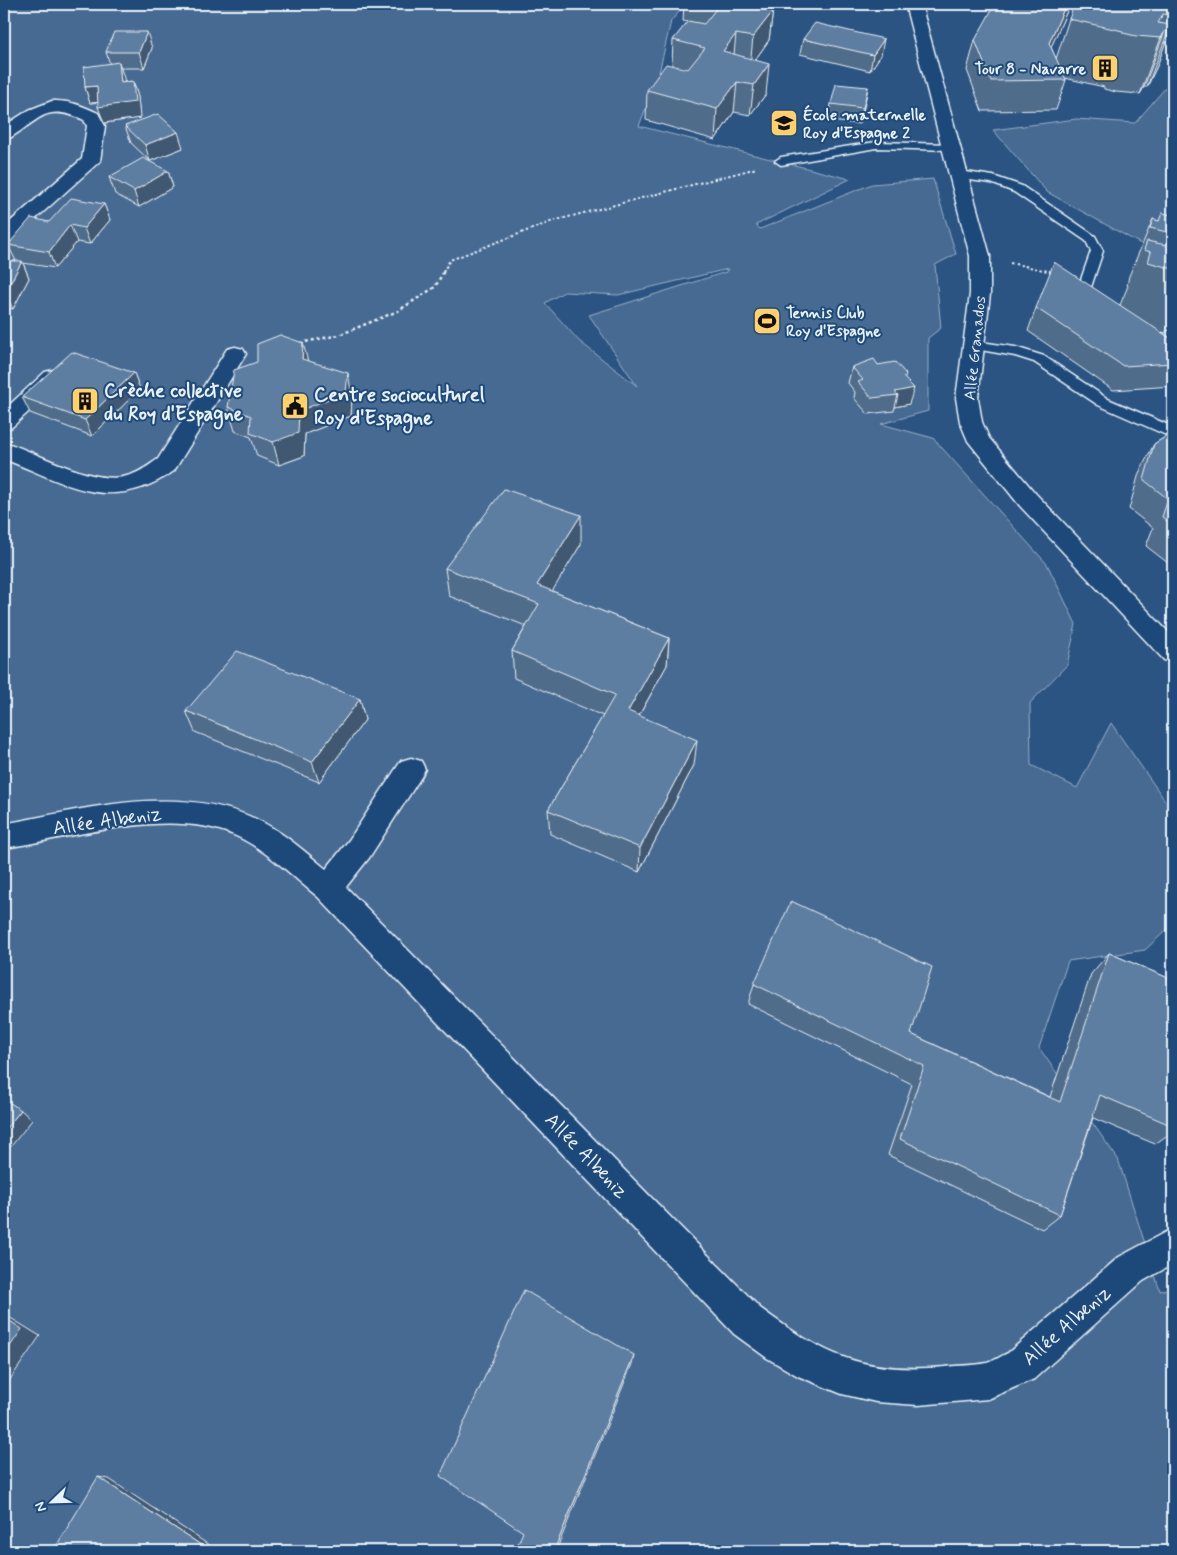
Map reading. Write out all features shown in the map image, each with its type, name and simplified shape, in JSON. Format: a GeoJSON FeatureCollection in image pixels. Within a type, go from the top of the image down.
{"type":"FeatureCollection","features":[{"type":"Feature","properties":{"kind":"street","name":"Allée Granados"},"geometry":{"type":"LineString","coordinates":[[913,4],[980,256],[980,294],[967,398],[971,422],[979,441],[1028,500],[1173,653]]}},
{"type":"Feature","properties":{"kind":"street"},"geometry":{"type":"LineString","coordinates":[[4,134],[40,110],[59,106],[70,107],[92,117],[96,126],[91,161],[4,237]]}},
{"type":"Feature","properties":{"kind":"street"},"geometry":{"type":"LineString","coordinates":[[4,450],[94,485],[127,484],[150,476],[166,465],[235,354]]}},
{"type":"Feature","properties":{"kind":"street"},"geometry":{"type":"LineString","coordinates":[[4,422],[64,368]]}},
{"type":"Feature","properties":{"kind":"street"},"geometry":{"type":"LineString","coordinates":[[328,888],[359,850],[411,769]]}},
{"type":"Feature","properties":{"kind":"street","name":"Allée Albeniz"},"geometry":{"type":"LineString","coordinates":[[4,836],[143,812],[176,811],[234,824],[261,837],[284,852],[328,888],[747,1321],[780,1345],[842,1376],[876,1384],[918,1387],[988,1380],[1021,1366],[1131,1268],[1173,1245]]}},
{"type":"Feature","properties":{"kind":"lane"},"geometry":{"type":"LineString","coordinates":[[781,161],[876,145],[951,147]]}},
{"type":"Feature","properties":{"kind":"lane"},"geometry":{"type":"LineString","coordinates":[[959,175],[993,180],[1018,189],[1092,239],[1097,251],[1074,318]]}},
{"type":"Feature","properties":{"kind":"lane"},"geometry":{"type":"LineString","coordinates":[[974,345],[1028,354],[1039,359],[1103,402],[1173,433]]}},
{"type":"Feature","properties":{"kind":"path"},"geometry":{"type":"LineString","coordinates":[[291,345],[340,335],[398,311],[435,287],[450,260],[553,221],[781,161]]}},
{"type":"Feature","properties":{"kind":"path"},"geometry":{"type":"LineString","coordinates":[[1003,261],[1053,272]]}},
{"type":"Feature","properties":{"kind":"shaded area"},"geometry":{"type":"Polygon","coordinates":[[[4,4],[686,4],[671,21],[658,77],[639,126],[850,179],[756,225],[760,229],[872,184],[933,179],[956,254],[935,265],[941,328],[928,338],[928,411],[881,424],[933,438],[1047,564],[1076,624],[1067,665],[1030,703],[1031,765],[1077,788],[1111,723],[1173,812],[1173,924],[1145,950],[1068,961],[1039,1048],[1118,1159],[1160,1291],[1173,1287],[1173,1551],[4,1551],[4,4]],[[728,269],[618,295],[564,292],[545,303],[579,341],[637,386],[589,315],[726,272],[728,269]]]}},
{"type":"Feature","properties":{"kind":"shaded area"},"geometry":{"type":"Polygon","coordinates":[[[1173,79],[1173,250],[1139,243],[1047,192],[993,130],[1076,119],[1135,123],[1173,79]]]}},
{"type":"Feature","properties":{"kind":"building"},"geometry":{"type":"Polygon","coordinates":[[[720,4],[743,4],[773,11],[753,37],[736,34],[723,51],[769,64],[754,85],[737,82],[717,109],[647,90],[666,64],[688,69],[705,48],[673,40],[688,21],[704,24],[720,4]]]}},
{"type":"Feature","properties":{"kind":"building"},"geometry":{"type":"Polygon","coordinates":[[[995,4],[1066,4],[1049,43],[1066,80],[991,81],[975,40],[995,4]]]}},
{"type":"Feature","properties":{"kind":"building"},"geometry":{"type":"Polygon","coordinates":[[[1084,4],[1173,4],[1171,9],[1173,10],[1173,16],[1163,14],[1158,23],[1171,25],[1161,38],[1136,36],[1123,33],[1123,31],[1069,19],[1074,5],[1083,7],[1084,4]]]}},
{"type":"Feature","properties":{"kind":"building"},"geometry":{"type":"Polygon","coordinates":[[[815,23],[884,39],[873,55],[803,39],[815,23]]]}},
{"type":"Feature","properties":{"kind":"building"},"geometry":{"type":"Polygon","coordinates":[[[114,32],[147,32],[139,52],[106,52],[114,32]]]}},
{"type":"Feature","properties":{"kind":"building"},"geometry":{"type":"Polygon","coordinates":[[[119,62],[121,83],[133,81],[135,102],[98,107],[97,86],[85,87],[84,67],[119,62]]]}},
{"type":"Feature","properties":{"kind":"building"},"geometry":{"type":"Polygon","coordinates":[[[836,84],[868,87],[863,108],[831,104],[836,84]]]}},
{"type":"Feature","properties":{"kind":"building"},"geometry":{"type":"Polygon","coordinates":[[[158,114],[178,132],[145,145],[125,126],[158,114]]]}},
{"type":"Feature","properties":{"kind":"building"},"geometry":{"type":"Polygon","coordinates":[[[143,158],[168,171],[134,191],[109,177],[143,158]]]}},
{"type":"Feature","properties":{"kind":"building"},"geometry":{"type":"Polygon","coordinates":[[[71,198],[104,204],[84,228],[70,225],[49,252],[8,245],[31,218],[49,222],[71,198]]]}},
{"type":"Feature","properties":{"kind":"building"},"geometry":{"type":"Polygon","coordinates":[[[1162,213],[1173,215],[1173,269],[1148,262],[1151,252],[1144,250],[1147,241],[1166,245],[1171,233],[1150,228],[1153,219],[1159,221],[1162,213]]]}},
{"type":"Feature","properties":{"kind":"building"},"geometry":{"type":"Polygon","coordinates":[[[4,261],[22,261],[5,293],[4,293],[4,261]]]}},
{"type":"Feature","properties":{"kind":"building"},"geometry":{"type":"Polygon","coordinates":[[[1054,262],[1173,340],[1173,363],[1123,366],[1036,308],[1054,262]]]}},
{"type":"Feature","properties":{"kind":"building","name":"Centre socioculturel Roy d'Espagne"},"geometry":{"type":"Polygon","coordinates":[[[280,335],[303,343],[302,359],[348,373],[346,392],[299,411],[298,433],[273,442],[250,433],[251,416],[228,407],[234,370],[257,362],[257,344],[280,335]]]}},
{"type":"Feature","properties":{"kind":"building"},"geometry":{"type":"Polygon","coordinates":[[[72,352],[134,373],[85,420],[22,397],[72,352]]]}},
{"type":"Feature","properties":{"kind":"building"},"geometry":{"type":"Polygon","coordinates":[[[874,359],[878,365],[895,362],[906,374],[903,377],[914,388],[895,392],[898,395],[872,398],[858,382],[863,380],[852,367],[874,359]]]}},
{"type":"Feature","properties":{"kind":"building"},"geometry":{"type":"Polygon","coordinates":[[[1173,432],[1173,526],[1162,517],[1168,499],[1144,480],[1154,444],[1173,432]]]}},
{"type":"Feature","properties":{"kind":"building"},"geometry":{"type":"Polygon","coordinates":[[[504,489],[581,515],[537,585],[669,638],[628,711],[697,740],[640,848],[548,810],[615,695],[512,651],[539,604],[445,568],[504,489]]]}},
{"type":"Feature","properties":{"kind":"building"},"geometry":{"type":"Polygon","coordinates":[[[237,651],[360,699],[312,762],[186,711],[237,651]]]}},
{"type":"Feature","properties":{"kind":"building"},"geometry":{"type":"Polygon","coordinates":[[[791,901],[932,967],[911,1034],[1060,1102],[1109,953],[1173,980],[1173,1126],[1100,1095],[1060,1215],[900,1139],[924,1066],[754,984],[791,901]]]}},
{"type":"Feature","properties":{"kind":"building"},"geometry":{"type":"Polygon","coordinates":[[[4,1099],[21,1110],[4,1131],[4,1099]]]}},
{"type":"Feature","properties":{"kind":"building"},"geometry":{"type":"Polygon","coordinates":[[[524,1290],[634,1355],[554,1551],[515,1551],[523,1532],[440,1476],[524,1290]]]}},
{"type":"Feature","properties":{"kind":"building"},"geometry":{"type":"Polygon","coordinates":[[[4,1317],[22,1329],[4,1355],[4,1317]]]}},
{"type":"Feature","properties":{"kind":"building"},"geometry":{"type":"Polygon","coordinates":[[[98,1477],[210,1551],[60,1551],[55,1548],[98,1477]]]}},
{"type":"Feature","properties":{"kind":"place","name":"Tour 8 - Navarre"},"geometry":{"type":"Point","coordinates":[1105,68]}},
{"type":"Feature","properties":{"kind":"place","name":"École maternelle Roy d'Espagne 2"},"geometry":{"type":"Point","coordinates":[784,123]}},
{"type":"Feature","properties":{"kind":"place","name":"Tennis Club Roy d'Espagne"},"geometry":{"type":"Point","coordinates":[767,321]}},
{"type":"Feature","properties":{"kind":"place","name":"Crèche collective du Roy d'Espagne"},"geometry":{"type":"Point","coordinates":[85,401]}},
{"type":"Feature","properties":{"kind":"place","name":"Centre socioculturel Roy d'Espagne"},"geometry":{"type":"Point","coordinates":[295,406]}}]}
